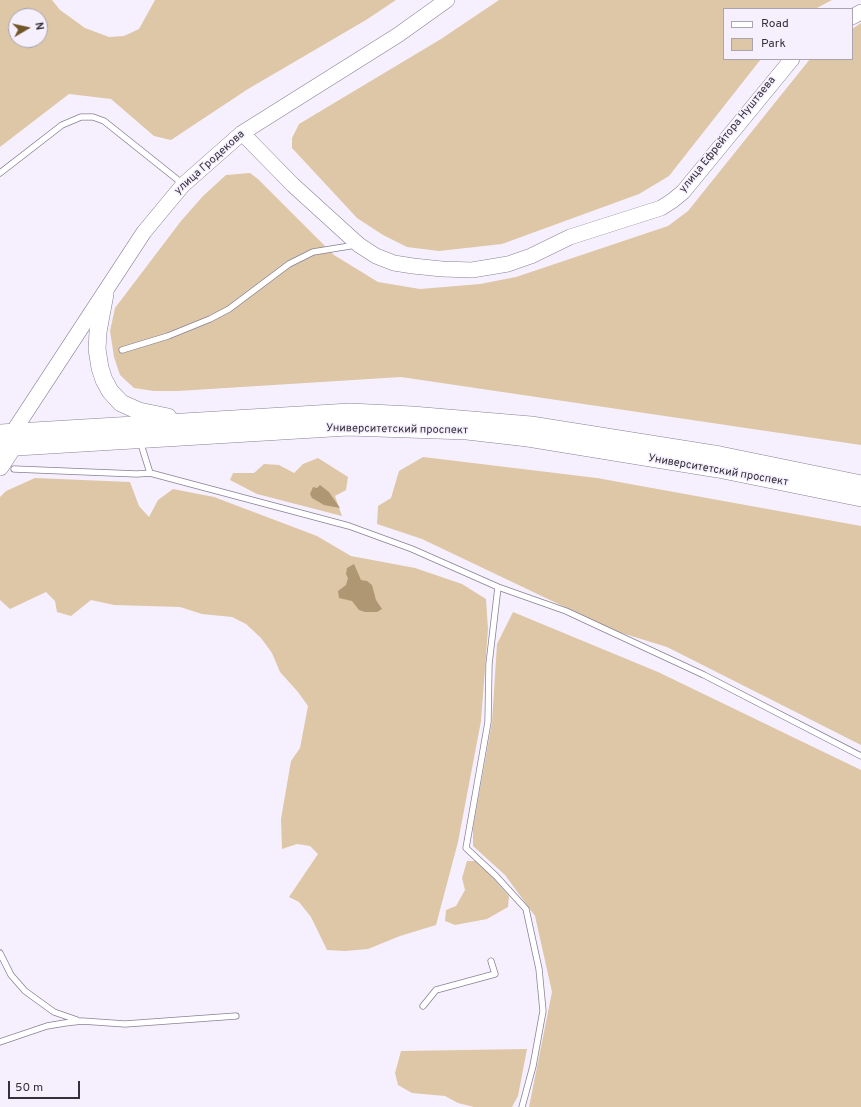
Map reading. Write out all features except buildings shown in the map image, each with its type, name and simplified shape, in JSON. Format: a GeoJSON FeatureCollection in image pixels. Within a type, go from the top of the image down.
{"type":"FeatureCollection","features":[{"type":"Feature","properties":{"kind":"main road","name":"улица Гродекова"},"geometry":{"type":"LineString","coordinates":[[7,440],[105,294],[144,232],[183,184],[242,133],[398,35],[447,0]]}},
{"type":"Feature","properties":{"kind":"main road","name":"улица Ефрейтора Нуштаева"},"geometry":{"type":"LineString","coordinates":[[242,133],[293,185],[359,245],[376,256],[394,263],[442,270],[472,270],[508,264],[531,256],[570,237],[661,208],[683,192],[791,60]]}},
{"type":"Feature","properties":{"kind":"main road"},"geometry":{"type":"LineString","coordinates":[[105,294],[98,332],[97,349],[100,368],[110,391],[121,402],[139,412],[196,422]]}},
{"type":"Feature","properties":{"kind":"main road","name":"Университетский проспект"},"geometry":{"type":"LineString","coordinates":[[7,440],[196,422],[350,412],[412,415],[531,425],[719,462],[861,498]]}},
{"type":"Feature","properties":{"kind":"main road","name":"Университетский проспект"},"geometry":{"type":"LineString","coordinates":[[7,440],[139,439],[348,427],[423,428],[528,438],[719,462],[861,484]]}},
{"type":"Feature","properties":{"kind":"main road"},"geometry":{"type":"LineString","coordinates":[[7,440],[7,468]]}},
{"type":"Feature","properties":{"kind":"lane"},"geometry":{"type":"LineString","coordinates":[[0,173],[62,125],[81,117],[93,117],[104,122],[183,184]]}},
{"type":"Feature","properties":{"kind":"lane"},"geometry":{"type":"LineString","coordinates":[[122,350],[168,336],[210,319],[229,309],[289,264],[313,252],[359,245]]}},
{"type":"Feature","properties":{"kind":"lane"},"geometry":{"type":"LineString","coordinates":[[139,439],[150,473]]}},
{"type":"Feature","properties":{"kind":"lane"},"geometry":{"type":"LineString","coordinates":[[7,468],[137,474],[150,473],[349,526],[412,549],[498,587],[566,611],[704,675],[861,756]]}},
{"type":"Feature","properties":{"kind":"lane"},"geometry":{"type":"LineString","coordinates":[[498,587],[489,664],[488,722],[466,848],[496,876],[526,909],[538,969],[543,1012],[533,1066],[522,1107]]}},
{"type":"Feature","properties":{"kind":"lane"},"geometry":{"type":"LineString","coordinates":[[0,954],[11,975],[25,991],[54,1012],[82,1021]]}},
{"type":"Feature","properties":{"kind":"lane"},"geometry":{"type":"LineString","coordinates":[[423,1006],[436,990],[495,974],[491,961]]}},
{"type":"Feature","properties":{"kind":"lane"},"geometry":{"type":"LineString","coordinates":[[0,1042],[48,1026],[82,1021],[125,1024],[236,1016]]}},
{"type":"Feature","properties":{"kind":"green space"},"geometry":{"type":"Polygon","coordinates":[[[0,0],[52,0],[60,10],[85,28],[109,37],[124,36],[139,29],[155,0],[396,0],[366,20],[248,89],[171,140],[154,136],[111,99],[69,94],[0,147],[0,0]]]}},
{"type":"Feature","properties":{"kind":"green space"},"geometry":{"type":"Polygon","coordinates":[[[499,0],[832,0],[817,8],[723,8],[723,60],[760,60],[669,176],[639,194],[502,244],[439,251],[407,247],[383,235],[357,218],[292,148],[292,138],[299,124],[441,39],[499,0]]]}},
{"type":"Feature","properties":{"kind":"green space"},"geometry":{"type":"Polygon","coordinates":[[[861,23],[861,445],[401,377],[178,391],[154,391],[134,388],[120,375],[114,357],[110,331],[115,308],[181,221],[203,196],[226,175],[250,173],[258,179],[334,255],[378,282],[420,289],[480,284],[516,277],[668,226],[688,211],[809,60],[853,60],[853,28],[861,23]]]}},
{"type":"Feature","properties":{"kind":"green space"},"geometry":{"type":"Polygon","coordinates":[[[423,457],[597,478],[861,526],[861,745],[667,647],[615,631],[422,539],[377,524],[378,506],[391,498],[399,471],[423,457]]]}},
{"type":"Feature","properties":{"kind":"green space"},"geometry":{"type":"Polygon","coordinates":[[[318,458],[348,477],[346,490],[335,496],[342,516],[257,494],[230,480],[233,473],[254,473],[264,464],[279,465],[294,473],[303,464],[318,458]]]}},
{"type":"Feature","properties":{"kind":"green space"},"geometry":{"type":"Polygon","coordinates":[[[35,478],[130,482],[139,506],[149,517],[158,500],[173,489],[214,497],[317,536],[351,556],[415,568],[462,584],[486,599],[488,629],[481,721],[458,842],[436,925],[400,936],[368,949],[345,951],[327,950],[311,917],[299,902],[289,897],[318,854],[310,846],[297,844],[282,849],[281,819],[291,761],[300,748],[308,706],[280,672],[272,653],[261,638],[246,624],[232,617],[202,614],[180,607],[114,605],[91,600],[71,616],[57,612],[55,601],[46,592],[10,609],[0,600],[0,497],[6,491],[35,478]]]}},
{"type":"Feature","properties":{"kind":"green space"},"geometry":{"type":"Polygon","coordinates":[[[513,612],[658,672],[861,770],[861,1107],[529,1107],[552,992],[535,916],[505,875],[473,846],[473,828],[492,722],[497,644],[513,612]]]}},
{"type":"Feature","properties":{"kind":"green space"},"geometry":{"type":"Polygon","coordinates":[[[467,861],[477,861],[489,873],[509,896],[508,907],[487,919],[455,925],[445,921],[446,910],[456,906],[465,890],[462,878],[467,861]]]}},
{"type":"Feature","properties":{"kind":"green space"},"geometry":{"type":"Polygon","coordinates":[[[527,1049],[518,1096],[512,1107],[474,1107],[458,1103],[445,1096],[412,1093],[398,1085],[395,1073],[401,1051],[527,1049]]]}},
{"type":"Feature","properties":{"kind":"shaded area"},"geometry":{"type":"Polygon","coordinates":[[[320,485],[329,492],[340,508],[324,505],[312,498],[310,494],[313,487],[317,488],[320,485]]]}},
{"type":"Feature","properties":{"kind":"shaded area"},"geometry":{"type":"Polygon","coordinates":[[[354,564],[361,580],[367,581],[372,585],[376,600],[382,609],[377,612],[365,612],[359,610],[352,601],[339,598],[338,591],[346,585],[348,578],[346,574],[347,568],[354,564]]]}}]}
